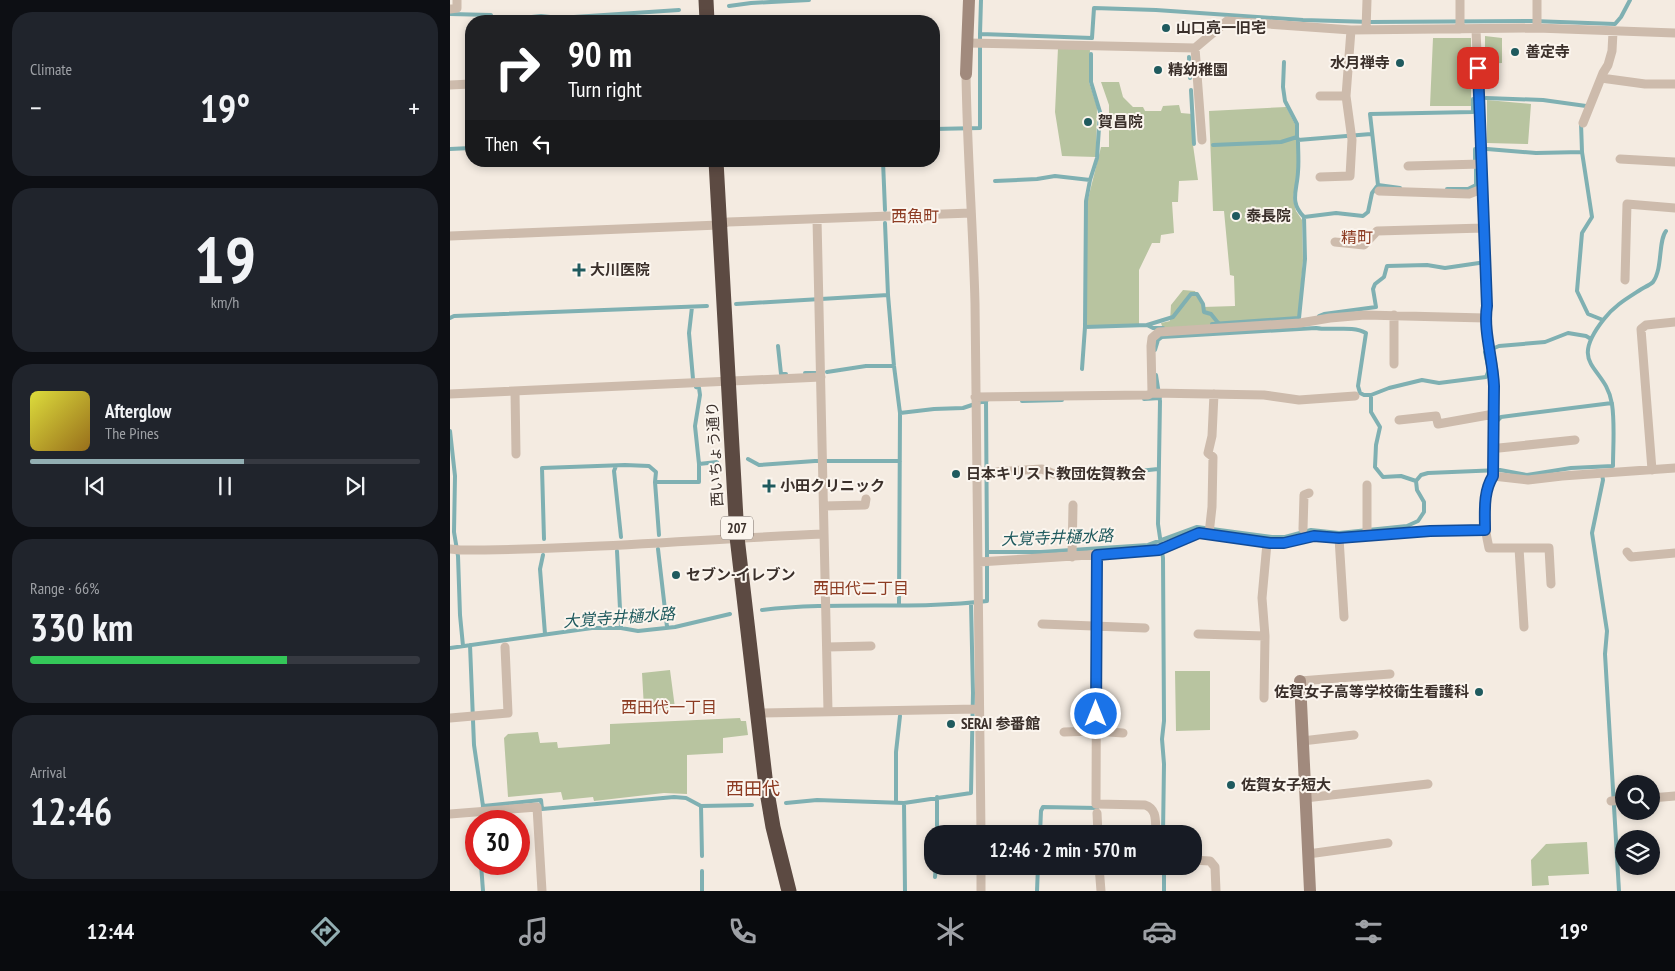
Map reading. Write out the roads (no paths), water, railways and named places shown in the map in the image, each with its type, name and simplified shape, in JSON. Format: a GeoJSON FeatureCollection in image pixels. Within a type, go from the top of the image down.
{"type":"FeatureCollection","features":[{"type":"Feature","properties":{"kind":"highway"},"geometry":{"type":"LineString","coordinates":[[706,0],[707,15]]}},
{"type":"Feature","properties":{"kind":"highway","name":"西いちょう通り"},"geometry":{"type":"LineString","coordinates":[[716,167],[737,537],[757,713],[772,819],[789,891]]}},
{"type":"Feature","properties":{"kind":"street"},"geometry":{"type":"LineString","coordinates":[[450,9],[457,8],[457,0]]}},
{"type":"Feature","properties":{"kind":"street"},"geometry":{"type":"LineString","coordinates":[[969,0],[975,42],[966,74],[966,124],[973,232],[976,402],[983,473],[985,562],[979,603],[974,709],[980,825]]}},
{"type":"Feature","properties":{"kind":"street"},"geometry":{"type":"LineString","coordinates":[[1367,0],[1367,24]]}},
{"type":"Feature","properties":{"kind":"street"},"geometry":{"type":"LineString","coordinates":[[1460,0],[1460,24]]}},
{"type":"Feature","properties":{"kind":"street"},"geometry":{"type":"LineString","coordinates":[[1537,0],[1537,23]]}},
{"type":"Feature","properties":{"kind":"street"},"geometry":{"type":"LineString","coordinates":[[975,42],[1195,48],[1227,21],[1351,30],[1367,24],[1460,24],[1476,28],[1537,23],[1609,31],[1675,33]]}},
{"type":"Feature","properties":{"kind":"street"},"geometry":{"type":"LineString","coordinates":[[1476,28],[1487,306],[1485,318],[1494,372],[1492,472],[1485,494],[1485,530],[1489,548],[1549,548],[1551,584]]}},
{"type":"Feature","properties":{"kind":"street"},"geometry":{"type":"LineString","coordinates":[[1320,177],[1350,176],[1351,137],[1346,96],[1351,30]]}},
{"type":"Feature","properties":{"kind":"street"},"geometry":{"type":"LineString","coordinates":[[1583,124],[1612,51],[1609,31]]}},
{"type":"Feature","properties":{"kind":"street"},"geometry":{"type":"LineString","coordinates":[[1195,48],[1202,140]]}},
{"type":"Feature","properties":{"kind":"street"},"geometry":{"type":"LineString","coordinates":[[1601,78],[1645,84],[1675,84]]}},
{"type":"Feature","properties":{"kind":"street"},"geometry":{"type":"LineString","coordinates":[[450,85],[465,84]]}},
{"type":"Feature","properties":{"kind":"street"},"geometry":{"type":"LineString","coordinates":[[1320,96],[1346,96]]}},
{"type":"Feature","properties":{"kind":"street"},"geometry":{"type":"LineString","coordinates":[[1620,159],[1675,162]]}},
{"type":"Feature","properties":{"kind":"street"},"geometry":{"type":"LineString","coordinates":[[1408,166],[1481,164]]}},
{"type":"Feature","properties":{"kind":"street"},"geometry":{"type":"LineString","coordinates":[[1380,191],[1469,194],[1482,189]]}},
{"type":"Feature","properties":{"kind":"street"},"geometry":{"type":"LineString","coordinates":[[1625,280],[1628,204],[1675,208]]}},
{"type":"Feature","properties":{"kind":"street"},"geometry":{"type":"LineString","coordinates":[[450,236],[719,224],[728,222],[971,213]]}},
{"type":"Feature","properties":{"kind":"street"},"geometry":{"type":"LineString","coordinates":[[817,219],[828,711]]}},
{"type":"Feature","properties":{"kind":"street"},"geometry":{"type":"LineString","coordinates":[[1335,242],[1364,245],[1378,231],[1484,228]]}},
{"type":"Feature","properties":{"kind":"street"},"geometry":{"type":"LineString","coordinates":[[1157,393],[1151,346],[1152,338],[1159,332],[1300,323],[1358,315],[1485,318]]}},
{"type":"Feature","properties":{"kind":"street"},"geometry":{"type":"LineString","coordinates":[[1394,315],[1394,364]]}},
{"type":"Feature","properties":{"kind":"street"},"geometry":{"type":"LineString","coordinates":[[1652,470],[1641,329],[1646,325],[1675,322]]}},
{"type":"Feature","properties":{"kind":"street"},"geometry":{"type":"LineString","coordinates":[[450,394],[821,377]]}},
{"type":"Feature","properties":{"kind":"street"},"geometry":{"type":"LineString","coordinates":[[515,391],[516,454]]}},
{"type":"Feature","properties":{"kind":"street"},"geometry":{"type":"LineString","coordinates":[[976,402],[1148,395],[1157,393],[1264,395],[1299,400],[1355,396]]}},
{"type":"Feature","properties":{"kind":"street"},"geometry":{"type":"LineString","coordinates":[[1210,530],[1213,457],[1208,453],[1212,436],[1214,394]]}},
{"type":"Feature","properties":{"kind":"street"},"geometry":{"type":"LineString","coordinates":[[1400,420],[1436,416],[1438,424],[1494,414]]}},
{"type":"Feature","properties":{"kind":"street"},"geometry":{"type":"LineString","coordinates":[[1499,448],[1575,440]]}},
{"type":"Feature","properties":{"kind":"street"},"geometry":{"type":"LineString","coordinates":[[1492,472],[1528,480],[1675,468]]}},
{"type":"Feature","properties":{"kind":"street"},"geometry":{"type":"LineString","coordinates":[[983,473],[1042,469],[1054,474],[1068,474]]}},
{"type":"Feature","properties":{"kind":"street"},"geometry":{"type":"LineString","coordinates":[[1367,485],[1367,531]]}},
{"type":"Feature","properties":{"kind":"street"},"geometry":{"type":"LineString","coordinates":[[1303,529],[1304,495],[1309,493]]}},
{"type":"Feature","properties":{"kind":"street"},"geometry":{"type":"LineString","coordinates":[[824,506],[865,505],[866,499]]}},
{"type":"Feature","properties":{"kind":"street"},"geometry":{"type":"LineString","coordinates":[[1072,557],[1073,505]]}},
{"type":"Feature","properties":{"kind":"street"},"geometry":{"type":"LineString","coordinates":[[985,562],[1162,549],[1210,530],[1267,543],[1284,543],[1314,536],[1339,538],[1367,531],[1485,530]]}},
{"type":"Feature","properties":{"kind":"street"},"geometry":{"type":"LineString","coordinates":[[455,549],[531,550],[737,537],[824,534]]}},
{"type":"Feature","properties":{"kind":"street"},"geometry":{"type":"LineString","coordinates":[[1339,538],[1344,617]]}},
{"type":"Feature","properties":{"kind":"street"},"geometry":{"type":"LineString","coordinates":[[1264,698],[1265,636],[1262,598],[1267,543]]}},
{"type":"Feature","properties":{"kind":"street"},"geometry":{"type":"LineString","coordinates":[[1519,548],[1524,627]]}},
{"type":"Feature","properties":{"kind":"street"},"geometry":{"type":"LineString","coordinates":[[1627,552],[1631,557],[1675,553]]}},
{"type":"Feature","properties":{"kind":"street"},"geometry":{"type":"LineString","coordinates":[[1097,555],[1096,804],[1145,805],[1152,809],[1155,825]]}},
{"type":"Feature","properties":{"kind":"street"},"geometry":{"type":"LineString","coordinates":[[1042,624],[1145,628]]}},
{"type":"Feature","properties":{"kind":"street"},"geometry":{"type":"LineString","coordinates":[[1198,634],[1265,636]]}},
{"type":"Feature","properties":{"kind":"street"},"geometry":{"type":"LineString","coordinates":[[827,647],[871,646]]}},
{"type":"Feature","properties":{"kind":"street"},"geometry":{"type":"LineString","coordinates":[[450,718],[508,713],[504,647]]}},
{"type":"Feature","properties":{"kind":"street"},"geometry":{"type":"LineString","coordinates":[[1310,891],[1300,681],[1390,674]]}},
{"type":"Feature","properties":{"kind":"street"},"geometry":{"type":"LineString","coordinates":[[757,713],[974,709]]}},
{"type":"Feature","properties":{"kind":"street"},"geometry":{"type":"LineString","coordinates":[[1064,732],[1096,731],[1123,733]]}},
{"type":"Feature","properties":{"kind":"street"},"geometry":{"type":"LineString","coordinates":[[1302,740],[1354,735]]}},
{"type":"Feature","properties":{"kind":"street"},"geometry":{"type":"LineString","coordinates":[[1305,798],[1428,784]]}},
{"type":"Feature","properties":{"kind":"street"},"geometry":{"type":"LineString","coordinates":[[1660,797],[1675,796]]}},
{"type":"Feature","properties":{"kind":"street"},"geometry":{"type":"LineString","coordinates":[[450,814],[537,807],[542,891]]}},
{"type":"Feature","properties":{"kind":"street"},"geometry":{"type":"LineString","coordinates":[[1097,813],[1098,825]]}},
{"type":"Feature","properties":{"kind":"street"},"geometry":{"type":"LineString","coordinates":[[1308,854],[1388,844]]}},
{"type":"Feature","properties":{"kind":"street"},"geometry":{"type":"LineString","coordinates":[[1202,861],[1210,861],[1215,867],[1216,891]]}},
{"type":"Feature","properties":{"kind":"street"},"geometry":{"type":"LineString","coordinates":[[981,875],[981,891]]}},
{"type":"Feature","properties":{"kind":"street"},"geometry":{"type":"LineString","coordinates":[[1100,875],[1101,891]]}},
{"type":"Feature","properties":{"kind":"waterway"},"geometry":{"type":"LineString","coordinates":[[729,6],[809,0]]}},
{"type":"Feature","properties":{"kind":"waterway"},"geometry":{"type":"LineString","coordinates":[[980,34],[981,0]]}},
{"type":"Feature","properties":{"kind":"waterway"},"geometry":{"type":"LineString","coordinates":[[940,129],[980,128],[980,34],[1092,38],[1094,8],[1156,10],[1303,20],[1371,22],[1533,21],[1615,24],[1630,0]]}},
{"type":"Feature","properties":{"kind":"waterway"},"geometry":{"type":"LineString","coordinates":[[604,15],[679,10]]}},
{"type":"Feature","properties":{"kind":"waterway"},"geometry":{"type":"LineString","coordinates":[[450,14],[491,15]]}},
{"type":"Feature","properties":{"kind":"waterway"},"geometry":{"type":"LineString","coordinates":[[1091,54],[1091,82],[1100,112],[1097,158],[1086,201],[1085,327],[1147,325],[1153,328],[1163,328]]}},
{"type":"Feature","properties":{"kind":"waterway"},"geometry":{"type":"LineString","coordinates":[[1189,57],[1190,78]]}},
{"type":"Feature","properties":{"kind":"waterway"},"geometry":{"type":"LineString","coordinates":[[1284,62],[1283,87],[1285,101],[1297,124],[1297,137]]}},
{"type":"Feature","properties":{"kind":"waterway"},"geometry":{"type":"LineString","coordinates":[[1191,90],[1194,144]]}},
{"type":"Feature","properties":{"kind":"waterway"},"geometry":{"type":"LineString","coordinates":[[1486,98],[1543,100],[1586,106]]}},
{"type":"Feature","properties":{"kind":"waterway"},"geometry":{"type":"LineString","coordinates":[[1378,185],[1370,114],[1473,112],[1473,99]]}},
{"type":"Feature","properties":{"kind":"waterway"},"geometry":{"type":"LineString","coordinates":[[1581,123],[1582,152]]}},
{"type":"Feature","properties":{"kind":"waterway"},"geometry":{"type":"LineString","coordinates":[[1213,145],[1281,142],[1297,137],[1298,140],[1371,134]]}},
{"type":"Feature","properties":{"kind":"waterway"},"geometry":{"type":"LineString","coordinates":[[1298,140],[1295,201],[1299,212],[1304,217]]}},
{"type":"Feature","properties":{"kind":"waterway"},"geometry":{"type":"LineString","coordinates":[[450,149],[465,148]]}},
{"type":"Feature","properties":{"kind":"waterway"},"geometry":{"type":"LineString","coordinates":[[1475,149],[1475,161]]}},
{"type":"Feature","properties":{"kind":"waterway"},"geometry":{"type":"LineString","coordinates":[[1487,149],[1536,153],[1582,152],[1592,217],[1582,233],[1577,291],[1588,314],[1603,320]]}},
{"type":"Feature","properties":{"kind":"waterway"},"geometry":{"type":"LineString","coordinates":[[883,167],[885,210]]}},
{"type":"Feature","properties":{"kind":"waterway"},"geometry":{"type":"LineString","coordinates":[[1447,189],[1468,189],[1476,185],[1476,169]]}},
{"type":"Feature","properties":{"kind":"waterway"},"geometry":{"type":"LineString","coordinates":[[995,181],[1055,176],[1090,180]]}},
{"type":"Feature","properties":{"kind":"waterway"},"geometry":{"type":"LineString","coordinates":[[1212,324],[1299,318],[1305,259],[1304,217],[1336,213],[1363,216],[1368,212],[1372,193],[1378,185],[1400,188]]}},
{"type":"Feature","properties":{"kind":"waterway"},"geometry":{"type":"LineString","coordinates":[[885,223],[888,295],[900,413],[899,605]]}},
{"type":"Feature","properties":{"kind":"waterway"},"geometry":{"type":"LineString","coordinates":[[762,610],[790,607],[931,605],[987,601],[987,552],[1041,552],[1148,545],[1197,527],[1285,537],[1311,530],[1339,533],[1407,526],[1418,521],[1424,512],[1424,502],[1417,490],[1416,481],[1421,475],[1428,473],[1500,470],[1527,475],[1571,468],[1613,466],[1614,427],[1612,404],[1603,381],[1588,357],[1588,347],[1593,335],[1612,310],[1653,282],[1658,270],[1662,241],[1666,231]]}},
{"type":"Feature","properties":{"kind":"waterway"},"geometry":{"type":"LineString","coordinates":[[1319,316],[1376,307],[1373,289],[1375,284],[1384,277],[1387,266],[1427,265],[1445,268],[1479,263]]}},
{"type":"Feature","properties":{"kind":"waterway"},"geometry":{"type":"LineString","coordinates":[[1147,325],[1173,317],[1191,294],[1197,294],[1203,304],[1204,312],[1211,314],[1219,324]]}},
{"type":"Feature","properties":{"kind":"waterway"},"geometry":{"type":"LineString","coordinates":[[736,304],[888,295]]}},
{"type":"Feature","properties":{"kind":"waterway"},"geometry":{"type":"LineString","coordinates":[[450,318],[454,316],[707,306]]}},
{"type":"Feature","properties":{"kind":"waterway"},"geometry":{"type":"LineString","coordinates":[[692,307],[689,333],[693,379]]}},
{"type":"Feature","properties":{"kind":"waterway"},"geometry":{"type":"LineString","coordinates":[[1082,369],[1085,327]]}},
{"type":"Feature","properties":{"kind":"waterway"},"geometry":{"type":"LineString","coordinates":[[1155,350],[1158,340],[1162,337],[1316,328],[1355,329],[1366,333],[1358,386],[1360,393],[1371,395],[1389,388],[1422,380],[1439,383],[1486,377],[1489,370],[1485,352],[1499,346],[1545,342],[1568,333],[1586,336],[1591,339]]}},
{"type":"Feature","properties":{"kind":"waterway"},"geometry":{"type":"LineString","coordinates":[[778,346],[781,374],[786,374]]}},
{"type":"Feature","properties":{"kind":"waterway"},"geometry":{"type":"LineString","coordinates":[[827,372],[866,366],[894,366]]}},
{"type":"Feature","properties":{"kind":"waterway"},"geometry":{"type":"LineString","coordinates":[[805,373],[817,373]]}},
{"type":"Feature","properties":{"kind":"waterway"},"geometry":{"type":"LineString","coordinates":[[1156,375],[1160,401],[1158,524],[1163,558],[1163,825]]}},
{"type":"Feature","properties":{"kind":"waterway"},"geometry":{"type":"LineString","coordinates":[[696,387],[699,388],[700,395],[695,426],[699,464]]}},
{"type":"Feature","properties":{"kind":"waterway"},"geometry":{"type":"LineString","coordinates":[[1371,395],[1371,412],[1380,427],[1376,445],[1375,467],[1383,477],[1401,476],[1416,481]]}},
{"type":"Feature","properties":{"kind":"waterway"},"geometry":{"type":"LineString","coordinates":[[1144,399],[1160,398]]}},
{"type":"Feature","properties":{"kind":"waterway"},"geometry":{"type":"LineString","coordinates":[[986,400],[987,552]]}},
{"type":"Feature","properties":{"kind":"waterway"},"geometry":{"type":"LineString","coordinates":[[900,413],[963,408],[987,400]]}},
{"type":"Feature","properties":{"kind":"waterway"},"geometry":{"type":"LineString","coordinates":[[1022,401],[1062,400]]}},
{"type":"Feature","properties":{"kind":"waterway"},"geometry":{"type":"LineString","coordinates":[[1497,424],[1501,417],[1612,403]]}},
{"type":"Feature","properties":{"kind":"waterway"},"geometry":{"type":"LineString","coordinates":[[450,431],[455,476],[454,532],[458,556],[463,646]]}},
{"type":"Feature","properties":{"kind":"waterway"},"geometry":{"type":"LineString","coordinates":[[748,459],[759,465],[815,461],[900,461]]}},
{"type":"Feature","properties":{"kind":"waterway"},"geometry":{"type":"LineString","coordinates":[[544,539],[542,468],[649,466],[656,472],[655,482],[699,482],[699,464],[717,462]]}},
{"type":"Feature","properties":{"kind":"waterway"},"geometry":{"type":"LineString","coordinates":[[616,466],[614,471],[621,537]]}},
{"type":"Feature","properties":{"kind":"waterway"},"geometry":{"type":"LineString","coordinates":[[1093,476],[1158,469]]}},
{"type":"Feature","properties":{"kind":"waterway"},"geometry":{"type":"LineString","coordinates":[[1602,474],[1603,480],[1592,533],[1607,631],[1605,654],[1619,891]]}},
{"type":"Feature","properties":{"kind":"waterway"},"geometry":{"type":"LineString","coordinates":[[655,482],[659,535]]}},
{"type":"Feature","properties":{"kind":"waterway"},"geometry":{"type":"LineString","coordinates":[[658,549],[667,627]]}},
{"type":"Feature","properties":{"kind":"waterway"},"geometry":{"type":"LineString","coordinates":[[617,551],[621,628]]}},
{"type":"Feature","properties":{"kind":"waterway"},"geometry":{"type":"LineString","coordinates":[[543,555],[540,569],[545,634]]}},
{"type":"Feature","properties":{"kind":"waterway"},"geometry":{"type":"LineString","coordinates":[[786,803],[817,800],[904,803],[971,793],[973,693],[971,603]]}},
{"type":"Feature","properties":{"kind":"waterway","name":"大覚寺井樋水路"},"geometry":{"type":"LineString","coordinates":[[450,648],[592,628],[621,628],[638,631],[675,627],[730,614]]}},
{"type":"Feature","properties":{"kind":"waterway"},"geometry":{"type":"LineString","coordinates":[[470,645],[474,745],[482,810]]}},
{"type":"Feature","properties":{"kind":"waterway"},"geometry":{"type":"LineString","coordinates":[[896,803],[896,752],[900,716]]}},
{"type":"Feature","properties":{"kind":"waterway"},"geometry":{"type":"LineString","coordinates":[[483,806],[541,800],[542,809],[674,797],[686,798],[701,806],[752,805]]}},
{"type":"Feature","properties":{"kind":"waterway"},"geometry":{"type":"LineString","coordinates":[[937,797],[937,825]]}},
{"type":"Feature","properties":{"kind":"waterway"},"geometry":{"type":"LineString","coordinates":[[904,803],[905,891]]}},
{"type":"Feature","properties":{"kind":"waterway"},"geometry":{"type":"LineString","coordinates":[[701,806],[702,856]]}},
{"type":"Feature","properties":{"kind":"waterway"},"geometry":{"type":"LineString","coordinates":[[1040,825],[1043,807],[1097,808]]}},
{"type":"Feature","properties":{"kind":"waterway"},"geometry":{"type":"LineString","coordinates":[[702,871],[702,891]]}},
{"type":"Feature","properties":{"kind":"waterway"},"geometry":{"type":"LineString","coordinates":[[482,875],[483,891]]}},
{"type":"Feature","properties":{"kind":"waterway"},"geometry":{"type":"LineString","coordinates":[[1037,891],[1038,875]]}},
{"type":"Feature","properties":{"kind":"waterway"},"geometry":{"type":"LineString","coordinates":[[1164,875],[1164,891]]}},
{"type":"Feature","properties":{"kind":"place","name":"山口亮一旧宅"},"geometry":{"type":"Point","coordinates":[1166,28]}},
{"type":"Feature","properties":{"kind":"place","name":"善定寺"},"geometry":{"type":"Point","coordinates":[1515,52]}},
{"type":"Feature","properties":{"kind":"place","name":"水月禅寺"},"geometry":{"type":"Point","coordinates":[1400,63]}},
{"type":"Feature","properties":{"kind":"place","name":"精幼稚園"},"geometry":{"type":"Point","coordinates":[1158,70]}},
{"type":"Feature","properties":{"kind":"place","name":"賀昌院"},"geometry":{"type":"Point","coordinates":[1088,122]}},
{"type":"Feature","properties":{"kind":"place","name":"泰長院"},"geometry":{"type":"Point","coordinates":[1236,216]}},
{"type":"Feature","properties":{"kind":"place","name":"大川医院"},"geometry":{"type":"Point","coordinates":[579,270]}},
{"type":"Feature","properties":{"kind":"place","name":"日本キリスト教団佐賀教会"},"geometry":{"type":"Point","coordinates":[956,474]}},
{"type":"Feature","properties":{"kind":"place","name":"小田クリニック"},"geometry":{"type":"Point","coordinates":[769,486]}},
{"type":"Feature","properties":{"kind":"place","name":"セブン-イレブン"},"geometry":{"type":"Point","coordinates":[676,575]}},
{"type":"Feature","properties":{"kind":"place","name":"佐賀女子高等学校衛生看護科"},"geometry":{"type":"Point","coordinates":[1479,692]}},
{"type":"Feature","properties":{"kind":"place","name":"SERAI 参番館"},"geometry":{"type":"Point","coordinates":[951,724]}},
{"type":"Feature","properties":{"kind":"place","name":"佐賀女子短大"},"geometry":{"type":"Point","coordinates":[1231,785]}},
{"type":"Feature","properties":{"kind":"district","name":"西魚町"},"geometry":{"type":"Point","coordinates":[915,216]}},
{"type":"Feature","properties":{"kind":"district","name":"精町"},"geometry":{"type":"Point","coordinates":[1357,237]}},
{"type":"Feature","properties":{"kind":"district","name":"西田代二丁目"},"geometry":{"type":"Point","coordinates":[861,588]}},
{"type":"Feature","properties":{"kind":"district","name":"西田代一丁目"},"geometry":{"type":"Point","coordinates":[669,707]}},
{"type":"Feature","properties":{"kind":"district","name":"西田代"},"geometry":{"type":"Point","coordinates":[753,789]}}]}
